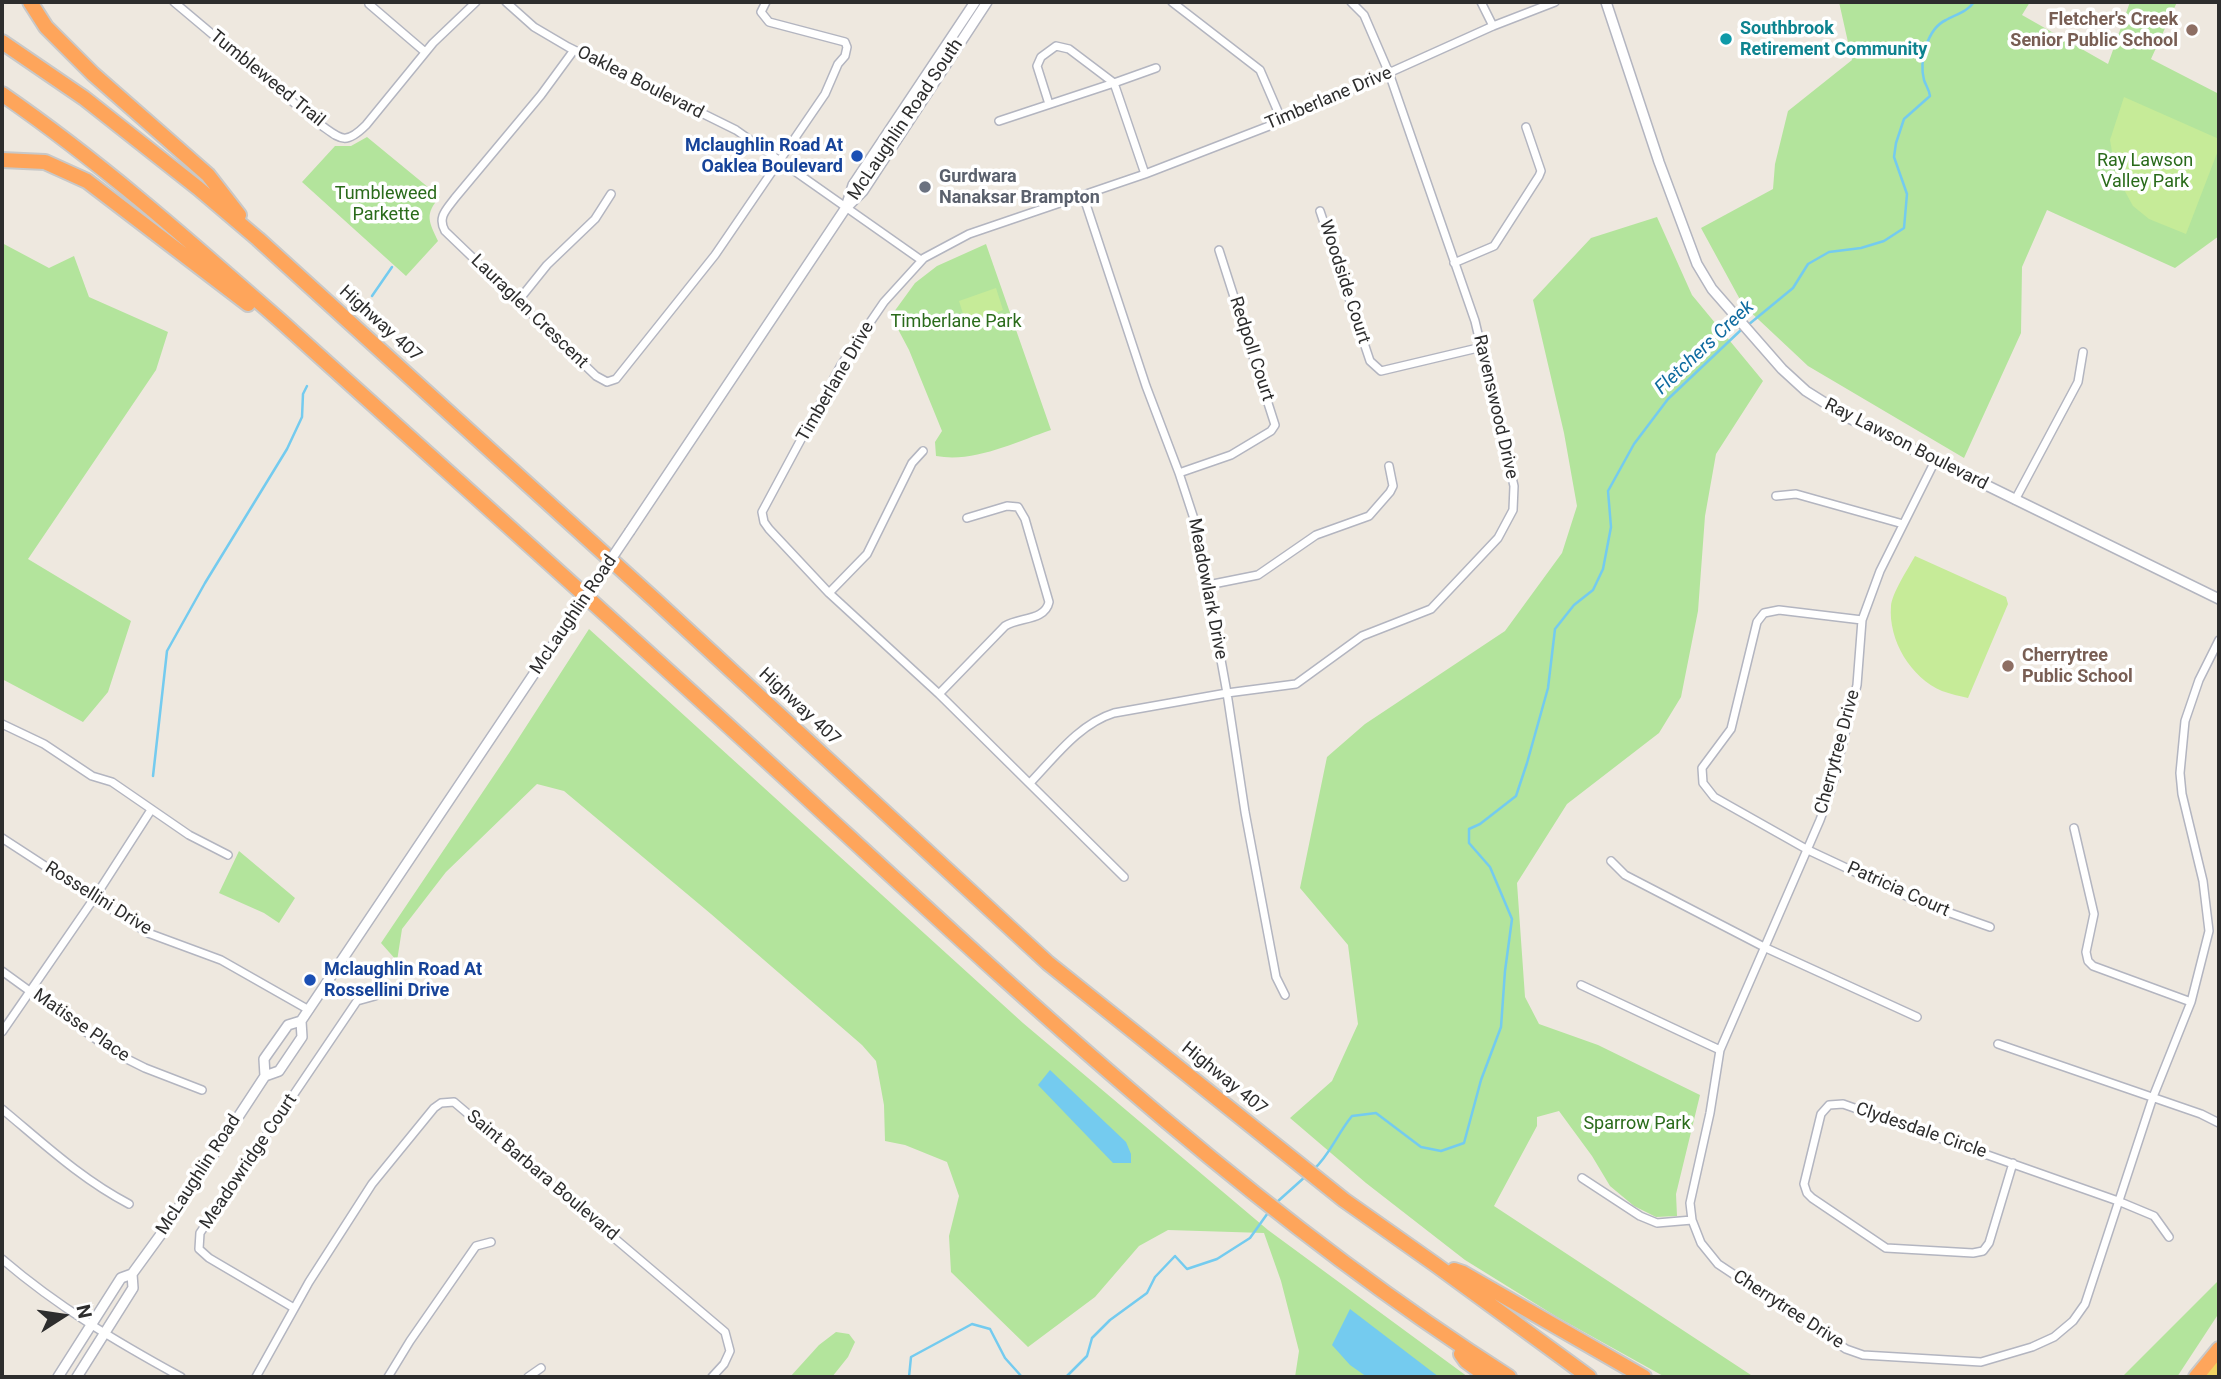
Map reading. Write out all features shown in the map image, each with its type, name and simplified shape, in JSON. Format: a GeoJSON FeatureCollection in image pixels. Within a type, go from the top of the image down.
{"type":"FeatureCollection","features":[{"type":"Feature","properties":{"kind":"highway"},"geometry":{"type":"LineString","coordinates":[[30,2],[46,27],[93,74],[208,175],[258,239]]}},
{"type":"Feature","properties":{"kind":"highway","name":"Highway 407"},"geometry":{"type":"LineString","coordinates":[[2,42],[84,98],[258,239],[1048,963],[1344,1200],[1589,1377]]}},
{"type":"Feature","properties":{"kind":"highway"},"geometry":{"type":"LineString","coordinates":[[2,94],[60,134],[160,215],[284,324],[1115,1076],[1311,1238],[1452,1341],[1508,1377]]}},
{"type":"Feature","properties":{"kind":"highway"},"geometry":{"type":"LineString","coordinates":[[2,160],[46,162],[87,181],[251,306],[284,324]]}},
{"type":"Feature","properties":{"kind":"highway"},"geometry":{"type":"LineString","coordinates":[[1436,1265],[1463,1273],[1644,1377]]}},
{"type":"Feature","properties":{"kind":"highway"},"geometry":{"type":"LineString","coordinates":[[1452,1341],[1466,1361],[1488,1377]]}},
{"type":"Feature","properties":{"kind":"highway"},"geometry":{"type":"LineString","coordinates":[[2196,1377],[2219,1349]]}},
{"type":"Feature","properties":{"kind":"main road"},"geometry":{"type":"LineString","coordinates":[[2210,1377],[2219,1362]]}},
{"type":"Feature","properties":{"kind":"street","name":"Tumbleweed Trail"},"geometry":{"type":"LineString","coordinates":[[174,2],[318,122],[341,138],[353,137],[366,125],[425,52],[476,2]]}},
{"type":"Feature","properties":{"kind":"street","name":"Oaklea Boulevard"},"geometry":{"type":"LineString","coordinates":[[506,2],[534,27],[574,50],[736,130],[920,260]]}},
{"type":"Feature","properties":{"kind":"street"},"geometry":{"type":"LineString","coordinates":[[766,2],[761,12],[769,22],[836,38],[845,42],[847,47],[825,93],[778,161]]}},
{"type":"Feature","properties":{"kind":"street","name":"McLaughlin Road South"},"geometry":{"type":"LineString","coordinates":[[845,209],[853,185],[975,2]]}},
{"type":"Feature","properties":{"kind":"street","name":"McLaughlin Road South"},"geometry":{"type":"LineString","coordinates":[[845,209],[863,191],[987,2]]}},
{"type":"Feature","properties":{"kind":"street"},"geometry":{"type":"LineString","coordinates":[[1172,2],[1261,70],[1282,121]]}},
{"type":"Feature","properties":{"kind":"street","name":"Ravenswood Drive"},"geometry":{"type":"LineString","coordinates":[[1030,783],[1081,730],[1097,718],[1227,693],[1296,684],[1362,636],[1431,609],[1498,538],[1513,510],[1514,486],[1482,347],[1390,73],[1364,15],[1351,2]]}},
{"type":"Feature","properties":{"kind":"street"},"geometry":{"type":"LineString","coordinates":[[1481,2],[1493,26]]}},
{"type":"Feature","properties":{"kind":"street","name":"Timberlane Drive"},"geometry":{"type":"LineString","coordinates":[[1124,877],[939,694],[830,593],[769,529],[762,512],[841,365],[884,302],[920,260],[968,234],[1145,174],[1282,121],[1493,26],[1555,2]]}},
{"type":"Feature","properties":{"kind":"street","name":"Ray Lawson Boulevard"},"geometry":{"type":"LineString","coordinates":[[1606,2],[1659,162],[1697,264],[1712,289],[1782,369],[1818,400],[1849,418],[2219,599]]}},
{"type":"Feature","properties":{"kind":"street"},"geometry":{"type":"LineString","coordinates":[[369,4],[425,52]]}},
{"type":"Feature","properties":{"kind":"street"},"geometry":{"type":"LineString","coordinates":[[1049,104],[1037,66],[1043,55],[1056,46],[1069,49],[1114,83],[1145,174]]}},
{"type":"Feature","properties":{"kind":"street","name":"Lauraglen Crescent"},"geometry":{"type":"LineString","coordinates":[[574,50],[541,95],[442,215],[441,223],[445,231],[517,301],[596,376],[607,383],[616,379],[715,255],[778,161]]}},
{"type":"Feature","properties":{"kind":"street"},"geometry":{"type":"LineString","coordinates":[[999,121],[1156,68]]}},
{"type":"Feature","properties":{"kind":"street"},"geometry":{"type":"LineString","coordinates":[[1454,263],[1494,246],[1539,176],[1541,171],[1526,127]]}},
{"type":"Feature","properties":{"kind":"street"},"geometry":{"type":"LineString","coordinates":[[517,301],[547,265],[595,219],[611,194]]}},
{"type":"Feature","properties":{"kind":"street","name":"Meadowlark Drive"},"geometry":{"type":"LineString","coordinates":[[1083,195],[1146,386],[1197,528],[1276,977],[1285,995]]}},
{"type":"Feature","properties":{"kind":"street","name":"McLaughlin Road"},"geometry":{"type":"LineString","coordinates":[[58,1377],[121,1278],[132,1274],[164,1230],[264,1076],[264,1059],[288,1025],[301,1021],[309,1010],[845,209]]}},
{"type":"Feature","properties":{"kind":"street","name":"Woodside Court"},"geometry":{"type":"LineString","coordinates":[[1320,211],[1370,361],[1376,368],[1381,371],[1482,347]]}},
{"type":"Feature","properties":{"kind":"street","name":"Redpoll Court"},"geometry":{"type":"LineString","coordinates":[[1179,473],[1231,455],[1271,431],[1275,425],[1219,250]]}},
{"type":"Feature","properties":{"kind":"street"},"geometry":{"type":"LineString","coordinates":[[2015,500],[2078,382],[2084,352]]}},
{"type":"Feature","properties":{"kind":"street"},"geometry":{"type":"LineString","coordinates":[[830,593],[867,554],[912,463],[923,451]]}},
{"type":"Feature","properties":{"kind":"street","name":"Cherrytree Drive"},"geometry":{"type":"LineString","coordinates":[[1935,461],[1880,571],[1862,620],[1857,685],[1831,790],[1808,850],[1720,1050],[1710,1113],[1690,1203],[1692,1220],[1701,1242],[1718,1264],[1846,1349],[1863,1355],[1981,1362],[2032,1347],[2054,1337],[2073,1321],[2085,1304],[2154,1097],[2191,1002],[2209,931],[2203,881],[2182,794],[2181,747],[2185,721],[2199,680],[2219,640]]}},
{"type":"Feature","properties":{"kind":"street"},"geometry":{"type":"LineString","coordinates":[[1208,585],[1258,575],[1315,535],[1369,516],[1393,486],[1389,466]]}},
{"type":"Feature","properties":{"kind":"street"},"geometry":{"type":"LineString","coordinates":[[1776,496],[1796,494],[1903,524]]}},
{"type":"Feature","properties":{"kind":"street"},"geometry":{"type":"LineString","coordinates":[[939,694],[1005,626],[1019,619],[1042,614],[1049,602],[1025,519],[1018,507],[1007,506],[968,518]]}},
{"type":"Feature","properties":{"kind":"street","name":"Patricia Court"},"geometry":{"type":"LineString","coordinates":[[1862,620],[1779,610],[1764,613],[1756,622],[1731,729],[1702,768],[1703,783],[1714,797],[1808,850],[1919,902],[1990,927]]}},
{"type":"Feature","properties":{"kind":"street"},"geometry":{"type":"LineString","coordinates":[[2,724],[44,744],[92,776],[112,782],[189,835],[228,855]]}},
{"type":"Feature","properties":{"kind":"street"},"geometry":{"type":"LineString","coordinates":[[2,1032],[95,897],[150,810]]}},
{"type":"Feature","properties":{"kind":"street"},"geometry":{"type":"LineString","coordinates":[[2074,828],[2094,914],[2086,953],[2088,961],[2093,966],[2191,1002]]}},
{"type":"Feature","properties":{"kind":"street","name":"Rossellini Drive"},"geometry":{"type":"LineString","coordinates":[[2,838],[148,933],[221,960],[309,1010]]}},
{"type":"Feature","properties":{"kind":"street"},"geometry":{"type":"LineString","coordinates":[[1611,861],[1625,875],[1766,948],[1917,1017]]}},
{"type":"Feature","properties":{"kind":"street","name":"Matisse Place"},"geometry":{"type":"LineString","coordinates":[[2,971],[115,1054],[202,1090]]}},
{"type":"Feature","properties":{"kind":"street"},"geometry":{"type":"LineString","coordinates":[[1581,985],[1720,1050]]}},
{"type":"Feature","properties":{"kind":"street","name":"Meadowridge Court"},"geometry":{"type":"LineString","coordinates":[[294,1308],[208,1258],[199,1249],[200,1233],[356,1001],[375,996]]}},
{"type":"Feature","properties":{"kind":"street","name":"McLaughlin Road"},"geometry":{"type":"LineString","coordinates":[[264,1076],[279,1071],[302,1037],[301,1021]]}},
{"type":"Feature","properties":{"kind":"street"},"geometry":{"type":"LineString","coordinates":[[1998,1044],[2154,1097],[2219,1123]]}},
{"type":"Feature","properties":{"kind":"street","name":"Saint Barbara Boulevard"},"geometry":{"type":"LineString","coordinates":[[256,1377],[294,1308],[372,1184],[434,1108],[441,1103],[454,1102],[725,1332],[730,1351],[724,1364],[712,1377]]}},
{"type":"Feature","properties":{"kind":"street","name":"Clydesdale Circle"},"geometry":{"type":"LineString","coordinates":[[2013,1163],[1989,1243],[1983,1251],[1973,1253],[1886,1248],[1812,1198],[1804,1184],[1821,1114],[1829,1105],[1843,1104],[2013,1163],[2118,1201],[2154,1216],[2169,1237]]}},
{"type":"Feature","properties":{"kind":"street"},"geometry":{"type":"LineString","coordinates":[[2,1109],[70,1167],[129,1204]]}},
{"type":"Feature","properties":{"kind":"street"},"geometry":{"type":"LineString","coordinates":[[1582,1178],[1640,1216],[1657,1223],[1692,1220]]}},
{"type":"Feature","properties":{"kind":"street"},"geometry":{"type":"LineString","coordinates":[[388,1377],[476,1246],[491,1241]]}},
{"type":"Feature","properties":{"kind":"street"},"geometry":{"type":"LineString","coordinates":[[2,1259],[33,1285],[105,1335],[181,1377]]}},
{"type":"Feature","properties":{"kind":"street","name":"McLaughlin Road"},"geometry":{"type":"LineString","coordinates":[[77,1377],[134,1288],[132,1274]]}},
{"type":"Feature","properties":{"kind":"street"},"geometry":{"type":"LineString","coordinates":[[528,1377],[541,1368]]}},
{"type":"Feature","properties":{"kind":"green space","name":"Ray Lawson Valley Park"},"geometry":{"type":"Polygon","coordinates":[[[1839,2],[2030,2],[2022,15],[2108,64],[2130,2],[2177,2],[2151,59],[2219,94],[2219,236],[2175,268],[2047,210],[2022,267],[2021,333],[1964,458],[1808,366],[1743,305],[1701,228],[1773,189],[1775,164],[1788,111],[1852,60],[1839,2]]]}},
{"type":"Feature","properties":{"kind":"green space","name":"Ray Lawson Valley Park"},"geometry":{"type":"Polygon","coordinates":[[[2124,97],[2219,139],[2219,148],[2186,234],[2149,219],[2133,206],[2116,175],[2110,140],[2124,97]]]}},
{"type":"Feature","properties":{"kind":"green space","name":"Tumbleweed Parkette"},"geometry":{"type":"Polygon","coordinates":[[[367,137],[440,197],[430,213],[432,229],[438,241],[406,276],[302,182],[335,146],[351,146],[367,137]]]}},
{"type":"Feature","properties":{"kind":"green space","name":"Sparrow Park"},"geometry":{"type":"Polygon","coordinates":[[[1657,217],[1692,295],[1763,381],[1716,454],[1705,516],[1698,611],[1681,697],[1659,733],[1567,804],[1517,883],[1525,997],[1539,1024],[1598,1045],[1700,1095],[1676,1194],[1677,1216],[1656,1217],[1634,1206],[1610,1186],[1559,1111],[1537,1117],[1537,1126],[1494,1206],[1754,1377],[1665,1377],[1557,1317],[1465,1260],[1366,1183],[1290,1118],[1332,1081],[1358,1024],[1348,945],[1300,888],[1327,757],[1365,724],[1505,631],[1562,553],[1577,506],[1564,433],[1533,300],[1591,238],[1657,217]]]}},
{"type":"Feature","properties":{"kind":"green space"},"geometry":{"type":"Polygon","coordinates":[[[2,243],[49,268],[74,256],[89,297],[168,332],[156,370],[28,559],[131,621],[108,692],[83,722],[2,679],[2,243]]]}},
{"type":"Feature","properties":{"kind":"green space","name":"Timberlane Park"},"geometry":{"type":"Polygon","coordinates":[[[986,244],[1051,430],[980,454],[965,457],[936,456],[935,442],[942,431],[909,350],[891,316],[915,283],[937,266],[986,244]]]}},
{"type":"Feature","properties":{"kind":"green space"},"geometry":{"type":"Polygon","coordinates":[[[996,288],[1003,310],[966,323],[959,301],[996,288]]]}},
{"type":"Feature","properties":{"kind":"green space"},"geometry":{"type":"Polygon","coordinates":[[[1915,556],[2006,597],[2008,604],[1968,698],[1945,692],[1921,677],[1904,656],[1893,632],[1892,601],[1915,556]]]}},
{"type":"Feature","properties":{"kind":"green space"},"geometry":{"type":"Polygon","coordinates":[[[589,629],[1023,1023],[1268,1230],[1468,1377],[1295,1377],[1299,1351],[1281,1281],[1264,1233],[1168,1230],[1139,1246],[1095,1297],[1028,1347],[951,1272],[949,1236],[959,1196],[947,1162],[905,1145],[885,1141],[884,1105],[876,1061],[862,1045],[711,914],[564,791],[537,784],[446,872],[402,929],[397,961],[381,943],[589,629]]]}},
{"type":"Feature","properties":{"kind":"green space"},"geometry":{"type":"Polygon","coordinates":[[[239,851],[295,898],[279,923],[264,913],[219,893],[239,851]]]}},
{"type":"Feature","properties":{"kind":"green space"},"geometry":{"type":"Polygon","coordinates":[[[2219,1280],[2219,1313],[2177,1377],[2122,1377],[2219,1280]]]}},
{"type":"Feature","properties":{"kind":"green space"},"geometry":{"type":"Polygon","coordinates":[[[836,1332],[849,1334],[855,1342],[848,1357],[832,1377],[790,1377],[819,1345],[836,1332]]]}},
{"type":"Feature","properties":{"kind":"water"},"geometry":{"type":"Polygon","coordinates":[[[1050,1070],[1126,1142],[1131,1163],[1113,1163],[1038,1085],[1050,1070]]]}},
{"type":"Feature","properties":{"kind":"water"},"geometry":{"type":"Polygon","coordinates":[[[1350,1309],[1439,1377],[1367,1377],[1350,1365],[1332,1345],[1350,1309]]]}},
{"type":"Feature","properties":{"kind":"waterway","name":"Fletchers Creek"},"geometry":{"type":"LineString","coordinates":[[1748,325],[1793,288],[1808,264],[1829,252],[1861,248],[1884,241],[1904,228],[1907,194],[1894,157],[1904,119],[1930,96],[1923,72],[1926,46],[1939,24],[1965,11],[1974,2]]}},
{"type":"Feature","properties":{"kind":"waterway"},"geometry":{"type":"LineString","coordinates":[[372,296],[392,267]]}},
{"type":"Feature","properties":{"kind":"waterway","name":"Fletchers Creek"},"geometry":{"type":"LineString","coordinates":[[1313,1170],[1352,1116],[1376,1113],[1421,1147],[1441,1151],[1464,1143],[1481,1080],[1501,1027],[1512,919],[1490,867],[1469,843],[1469,829],[1480,824],[1516,796],[1548,688],[1555,629],[1574,605],[1593,590],[1603,569],[1611,527],[1608,491],[1634,444],[1668,399],[1742,329]]}},
{"type":"Feature","properties":{"kind":"waterway"},"geometry":{"type":"LineString","coordinates":[[153,776],[167,651],[287,449],[302,417],[303,394],[307,386]]}},
{"type":"Feature","properties":{"kind":"waterway","name":"Fletchers Creek"},"geometry":{"type":"LineString","coordinates":[[1277,1202],[1306,1176]]}},
{"type":"Feature","properties":{"kind":"waterway","name":"Fletchers Creek"},"geometry":{"type":"LineString","coordinates":[[1066,1377],[1087,1356],[1092,1338],[1110,1320],[1147,1293],[1155,1277],[1175,1256],[1187,1269],[1217,1259],[1250,1238],[1270,1210]]}},
{"type":"Feature","properties":{"kind":"waterway","name":"Fletchers Creek"},"geometry":{"type":"LineString","coordinates":[[909,1377],[911,1357],[972,1324],[990,1329],[1005,1358],[1022,1377]]}},
{"type":"Feature","properties":{"kind":"place","name":"Fletcher's Creek Senior Public School"},"geometry":{"type":"Point","coordinates":[2192,30]}},
{"type":"Feature","properties":{"kind":"place","name":"Southbrook Retirement Community"},"geometry":{"type":"Point","coordinates":[1726,39]}},
{"type":"Feature","properties":{"kind":"place","name":"Mclaughlin Road At Oaklea Boulevard"},"geometry":{"type":"Point","coordinates":[857,156]}},
{"type":"Feature","properties":{"kind":"place","name":"Gurdwara Nanaksar Brampton"},"geometry":{"type":"Point","coordinates":[925,187]}},
{"type":"Feature","properties":{"kind":"place","name":"Cherrytree Public School"},"geometry":{"type":"Point","coordinates":[2008,666]}},
{"type":"Feature","properties":{"kind":"place","name":"Mclaughlin Road At Rossellini Drive"},"geometry":{"type":"Point","coordinates":[310,980]}}]}
